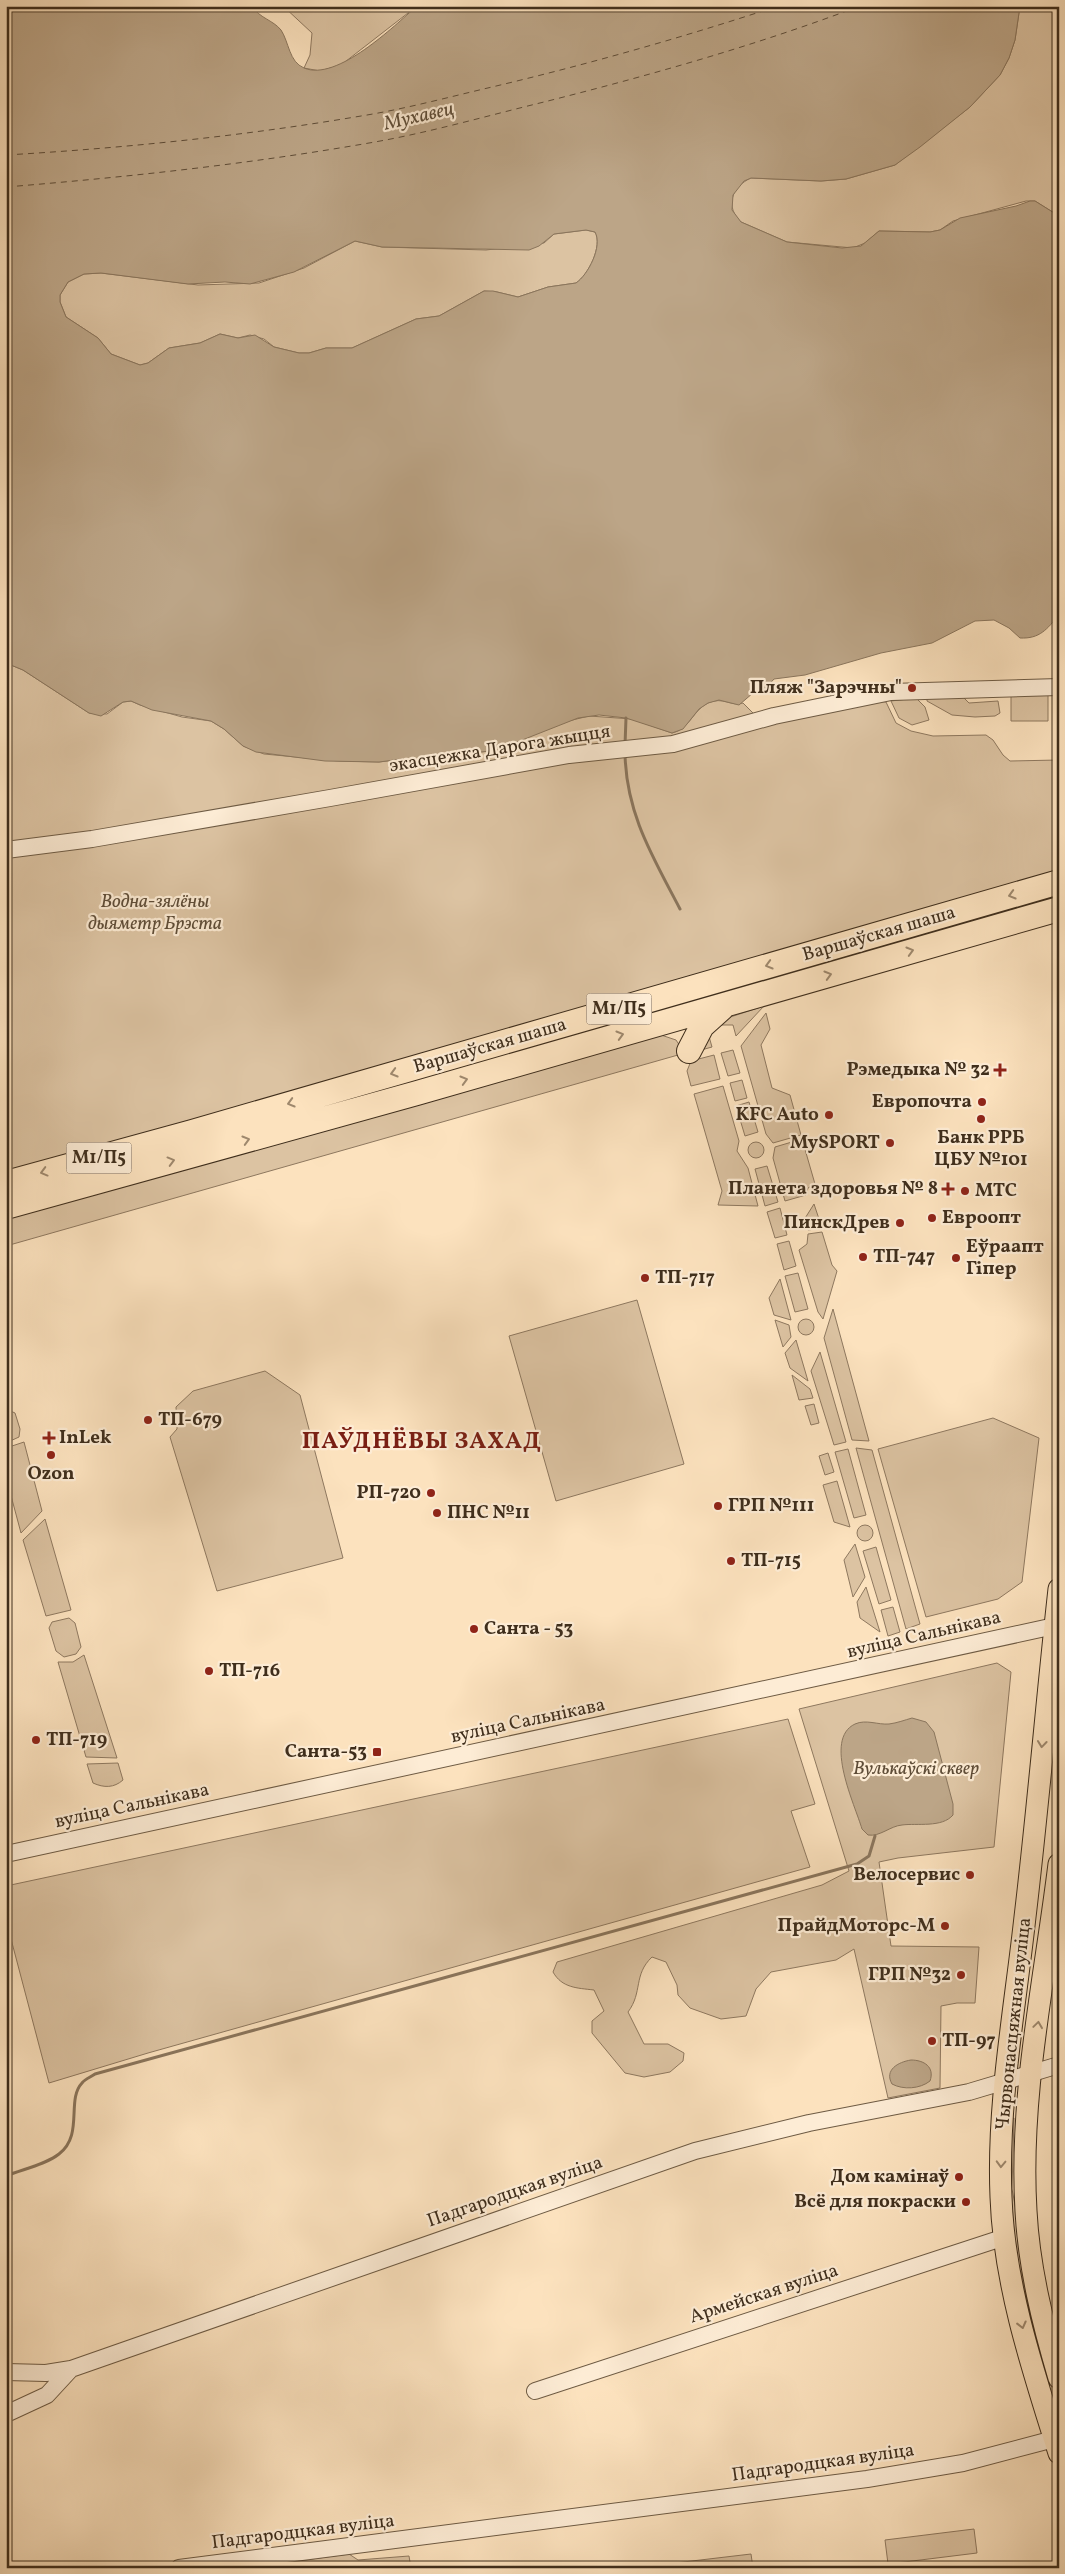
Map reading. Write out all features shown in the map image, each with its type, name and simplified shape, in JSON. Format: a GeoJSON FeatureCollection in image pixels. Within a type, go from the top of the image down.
{"type":"FeatureCollection","features":[{"type":"Feature","properties":{"kind":"highway","name":"Варшаўская шаша"},"geometry":{"type":"LineString","coordinates":[[196,1143],[1059,882]]}},
{"type":"Feature","properties":{"kind":"highway","name":"Варшаўская шаша"},"geometry":{"type":"LineString","coordinates":[[6,1183],[140,1158],[652,1026],[1059,909]]}},
{"type":"Feature","properties":{"kind":"highway"},"geometry":{"type":"LineString","coordinates":[[652,1026],[669,1029],[677,1034],[689,1051],[702,1026],[726,1004]]}},
{"type":"Feature","properties":{"kind":"highway","name":"Варшаўская шаша"},"geometry":{"type":"LineString","coordinates":[[6,1207],[140,1158]]}},
{"type":"Feature","properties":{"kind":"main road","name":"Чырвонасцяжная вуліца"},"geometry":{"type":"LineString","coordinates":[[1056,2446],[1019,2313],[1005,2237],[1001,2174],[1007,2080],[1057,1626],[1059,1589]]}},
{"type":"Feature","properties":{"kind":"main road","name":"Чырвонасцяжная вуліца"},"geometry":{"type":"LineString","coordinates":[[1059,1864],[1031,2073],[1025,2153],[1028,2231],[1041,2310],[1059,2378]]}},
{"type":"Feature","properties":{"kind":"street","name":"экасцежка Дарога жыцця"},"geometry":{"type":"LineString","coordinates":[[6,850],[92,838],[330,798],[570,754],[673,744],[774,716],[891,692],[1059,687]]}},
{"type":"Feature","properties":{"kind":"street","name":"вуліца Сальнікава"},"geometry":{"type":"LineString","coordinates":[[6,1854],[1057,1626]]}},
{"type":"Feature","properties":{"kind":"street","name":"Падгародцкая вуліца"},"geometry":{"type":"LineString","coordinates":[[6,2372],[46,2372],[71,2369],[694,2152],[809,2123],[959,2094],[1059,2065]]}},
{"type":"Feature","properties":{"kind":"street","name":"Армейская вуліца"},"geometry":{"type":"LineString","coordinates":[[535,2391],[1005,2237]]}},
{"type":"Feature","properties":{"kind":"street"},"geometry":{"type":"LineString","coordinates":[[6,2414],[47,2395],[59,2386],[71,2369]]}},
{"type":"Feature","properties":{"kind":"street","name":"Падгародцкая вуліца"},"geometry":{"type":"LineString","coordinates":[[179,2568],[875,2478],[1056,2446]]}},
{"type":"Feature","properties":{"kind":"green space"},"geometry":{"type":"Polygon","coordinates":[[[283,6],[417,6],[341,65],[320,71],[304,68],[310,55],[312,33],[283,6]]]}},
{"type":"Feature","properties":{"kind":"green space"},"geometry":{"type":"Polygon","coordinates":[[[1020,6],[1059,6],[1059,216],[1035,201],[1026,201],[953,221],[940,230],[930,232],[879,231],[865,243],[853,248],[787,242],[741,222],[736,216],[733,210],[732,198],[739,187],[751,178],[821,181],[846,179],[895,165],[970,107],[1000,75],[1009,58],[1015,40],[1020,6]]]}},
{"type":"Feature","properties":{"kind":"green space"},"geometry":{"type":"Polygon","coordinates":[[[586,230],[595,232],[597,238],[596,252],[585,274],[576,283],[548,287],[518,297],[484,291],[439,316],[416,319],[352,348],[326,348],[309,353],[299,353],[274,347],[264,339],[250,335],[238,338],[220,334],[200,343],[169,348],[148,363],[140,365],[111,354],[98,338],[66,317],[60,302],[60,295],[68,282],[84,274],[101,273],[198,285],[259,283],[304,268],[355,241],[382,247],[486,250],[544,243],[554,234],[586,230]]]}},
{"type":"Feature","properties":{"kind":"green space","name":"Водна-зялёны дыяметр Брэста"},"geometry":{"type":"Polygon","coordinates":[[[6,663],[23,670],[89,713],[107,714],[123,702],[131,701],[182,717],[211,721],[224,729],[243,746],[264,754],[339,761],[379,762],[402,759],[416,764],[425,763],[433,758],[497,750],[560,723],[589,716],[632,719],[672,733],[683,728],[698,710],[713,701],[735,704],[743,703],[760,720],[877,701],[886,702],[896,723],[911,731],[933,736],[986,735],[993,740],[1003,755],[1010,761],[1059,760],[1059,873],[6,1176],[6,663]]]}},
{"type":"Feature","properties":{"kind":"green space"},"geometry":{"type":"Polygon","coordinates":[[[1011,692],[1048,692],[1048,721],[1011,721],[1011,692]]]}},
{"type":"Feature","properties":{"kind":"green space"},"geometry":{"type":"Polygon","coordinates":[[[961,695],[969,703],[998,701],[1000,713],[995,716],[975,717],[952,715],[927,701],[927,697],[961,695]]]}},
{"type":"Feature","properties":{"kind":"green space"},"geometry":{"type":"Polygon","coordinates":[[[916,698],[925,707],[929,720],[912,725],[899,718],[891,701],[916,698]]]}},
{"type":"Feature","properties":{"kind":"green space"},"geometry":{"type":"Polygon","coordinates":[[[1059,890],[1059,897],[797,976],[437,1079],[203,1139],[1059,890]]]}},
{"type":"Feature","properties":{"kind":"green space"},"geometry":{"type":"Polygon","coordinates":[[[764,1006],[736,1036],[733,1025],[718,1025],[708,1033],[712,1047],[694,1052],[712,1023],[764,1006]]]}},
{"type":"Feature","properties":{"kind":"green space"},"geometry":{"type":"Polygon","coordinates":[[[766,1013],[770,1029],[761,1045],[772,1088],[790,1095],[801,1135],[773,1143],[766,1134],[741,1046],[766,1013]]]}},
{"type":"Feature","properties":{"kind":"green space"},"geometry":{"type":"Polygon","coordinates":[[[661,1035],[676,1040],[682,1049],[678,1055],[6,1246],[6,1219],[661,1035]]]}},
{"type":"Feature","properties":{"kind":"green space"},"geometry":{"type":"Polygon","coordinates":[[[733,1050],[740,1073],[728,1076],[721,1053],[733,1050]]]}},
{"type":"Feature","properties":{"kind":"green space"},"geometry":{"type":"Polygon","coordinates":[[[714,1055],[720,1079],[691,1086],[687,1071],[691,1061],[714,1055]]]}},
{"type":"Feature","properties":{"kind":"green space"},"geometry":{"type":"Polygon","coordinates":[[[742,1080],[747,1098],[735,1101],[730,1083],[742,1080]]]}},
{"type":"Feature","properties":{"kind":"green space"},"geometry":{"type":"Polygon","coordinates":[[[723,1086],[739,1141],[737,1151],[748,1168],[758,1206],[718,1205],[722,1191],[694,1094],[723,1086]]]}},
{"type":"Feature","properties":{"kind":"green space"},"geometry":{"type":"Polygon","coordinates":[[[749,1102],[758,1132],[745,1136],[736,1106],[749,1102]]]}},
{"type":"Feature","properties":{"kind":"green space"},"geometry":{"type":"Polygon","coordinates":[[[802,1139],[815,1184],[808,1188],[806,1195],[785,1201],[773,1158],[775,1147],[802,1139]]]}},
{"type":"Feature","properties":{"kind":"green space"},"geometry":{"type":"Polygon","coordinates":[[[756,1142],[762,1144],[764,1150],[762,1156],[756,1158],[750,1156],[748,1150],[750,1144],[756,1142]]]}},
{"type":"Feature","properties":{"kind":"green space"},"geometry":{"type":"Polygon","coordinates":[[[767,1166],[778,1202],[765,1206],[755,1169],[767,1166]]]}},
{"type":"Feature","properties":{"kind":"green space"},"geometry":{"type":"Polygon","coordinates":[[[814,1204],[822,1228],[808,1230],[802,1223],[814,1204]]]}},
{"type":"Feature","properties":{"kind":"green space"},"geometry":{"type":"Polygon","coordinates":[[[780,1208],[787,1235],[775,1238],[767,1212],[780,1208]]]}},
{"type":"Feature","properties":{"kind":"green space"},"geometry":{"type":"Polygon","coordinates":[[[822,1232],[832,1265],[837,1271],[823,1319],[818,1312],[799,1250],[807,1244],[808,1234],[822,1232]]]}},
{"type":"Feature","properties":{"kind":"green space"},"geometry":{"type":"Polygon","coordinates":[[[789,1241],[796,1266],[784,1270],[777,1244],[789,1241]]]}},
{"type":"Feature","properties":{"kind":"green space"},"geometry":{"type":"Polygon","coordinates":[[[798,1273],[808,1309],[795,1312],[785,1276],[798,1273]]]}},
{"type":"Feature","properties":{"kind":"green space"},"geometry":{"type":"Polygon","coordinates":[[[780,1279],[791,1320],[774,1315],[769,1298],[780,1279]]]}},
{"type":"Feature","properties":{"kind":"green space"},"geometry":{"type":"Polygon","coordinates":[[[637,1300],[684,1464],[556,1501],[509,1336],[637,1300]]]}},
{"type":"Feature","properties":{"kind":"green space"},"geometry":{"type":"Polygon","coordinates":[[[833,1309],[869,1441],[852,1440],[824,1338],[833,1309]]]}},
{"type":"Feature","properties":{"kind":"green space"},"geometry":{"type":"Polygon","coordinates":[[[806,1319],[814,1327],[806,1335],[798,1327],[806,1319]]]}},
{"type":"Feature","properties":{"kind":"green space"},"geometry":{"type":"Polygon","coordinates":[[[775,1320],[789,1325],[791,1337],[783,1347],[775,1320]]]}},
{"type":"Feature","properties":{"kind":"green space"},"geometry":{"type":"Polygon","coordinates":[[[796,1340],[808,1381],[790,1368],[785,1353],[796,1340]]]}},
{"type":"Feature","properties":{"kind":"green space"},"geometry":{"type":"Polygon","coordinates":[[[820,1352],[846,1442],[834,1445],[811,1371],[820,1352]]]}},
{"type":"Feature","properties":{"kind":"green space"},"geometry":{"type":"Polygon","coordinates":[[[265,1371],[300,1395],[343,1558],[217,1591],[170,1437],[177,1429],[176,1407],[193,1391],[265,1371]]]}},
{"type":"Feature","properties":{"kind":"green space"},"geometry":{"type":"Polygon","coordinates":[[[792,1375],[810,1389],[813,1398],[799,1400],[792,1375]]]}},
{"type":"Feature","properties":{"kind":"green space"},"geometry":{"type":"Polygon","coordinates":[[[814,1404],[819,1423],[811,1425],[805,1406],[814,1404]]]}},
{"type":"Feature","properties":{"kind":"green space"},"geometry":{"type":"Polygon","coordinates":[[[6,1409],[15,1413],[20,1429],[19,1437],[8,1442],[6,1409]]]}},
{"type":"Feature","properties":{"kind":"green space"},"geometry":{"type":"Polygon","coordinates":[[[993,1418],[1039,1438],[1022,1582],[998,1599],[926,1617],[878,1449],[993,1418]]]}},
{"type":"Feature","properties":{"kind":"green space"},"geometry":{"type":"Polygon","coordinates":[[[24,1442],[42,1511],[21,1533],[6,1477],[6,1448],[24,1442]]]}},
{"type":"Feature","properties":{"kind":"green space"},"geometry":{"type":"Polygon","coordinates":[[[856,1448],[872,1450],[920,1624],[906,1629],[856,1448]]]}},
{"type":"Feature","properties":{"kind":"green space"},"geometry":{"type":"Polygon","coordinates":[[[848,1449],[866,1515],[854,1518],[835,1452],[848,1449]]]}},
{"type":"Feature","properties":{"kind":"green space"},"geometry":{"type":"Polygon","coordinates":[[[828,1453],[834,1472],[825,1475],[819,1456],[828,1453]]]}},
{"type":"Feature","properties":{"kind":"green space"},"geometry":{"type":"Polygon","coordinates":[[[837,1481],[850,1527],[834,1522],[823,1485],[837,1481]]]}},
{"type":"Feature","properties":{"kind":"green space"},"geometry":{"type":"Polygon","coordinates":[[[45,1519],[71,1610],[46,1616],[23,1540],[45,1519]]]}},
{"type":"Feature","properties":{"kind":"green space"},"geometry":{"type":"Polygon","coordinates":[[[865,1525],[871,1527],[873,1533],[871,1539],[865,1541],[859,1539],[857,1533],[859,1527],[865,1525]]]}},
{"type":"Feature","properties":{"kind":"green space"},"geometry":{"type":"Polygon","coordinates":[[[855,1544],[865,1577],[853,1597],[844,1560],[855,1544]]]}},
{"type":"Feature","properties":{"kind":"green space"},"geometry":{"type":"Polygon","coordinates":[[[876,1547],[891,1600],[879,1604],[863,1551],[876,1547]]]}},
{"type":"Feature","properties":{"kind":"green space"},"geometry":{"type":"Polygon","coordinates":[[[866,1587],[880,1632],[860,1618],[857,1602],[866,1587]]]}},
{"type":"Feature","properties":{"kind":"green space"},"geometry":{"type":"Polygon","coordinates":[[[893,1607],[900,1632],[888,1636],[881,1610],[893,1607]]]}},
{"type":"Feature","properties":{"kind":"green space"},"geometry":{"type":"Polygon","coordinates":[[[69,1618],[75,1623],[81,1647],[76,1654],[64,1657],[56,1651],[49,1628],[52,1622],[69,1618]]]}},
{"type":"Feature","properties":{"kind":"green space"},"geometry":{"type":"Polygon","coordinates":[[[84,1655],[117,1758],[86,1757],[58,1662],[73,1662],[84,1655]]]}},
{"type":"Feature","properties":{"kind":"green space","name":"Вулькаўскі сквер"},"geometry":{"type":"Polygon","coordinates":[[[997,1663],[1011,1672],[994,1847],[898,1858],[879,1862],[891,1946],[979,1947],[975,2003],[957,2003],[941,2006],[940,2088],[888,2098],[854,1949],[836,1960],[771,1972],[756,1989],[746,2016],[721,2019],[690,2008],[678,1995],[677,1985],[666,1962],[652,1957],[642,1970],[633,2005],[628,2012],[644,2044],[668,2044],[684,2053],[683,2061],[670,2072],[644,2077],[625,2073],[592,2033],[592,2021],[604,2011],[594,1990],[570,1986],[561,1981],[553,1972],[557,1962],[822,1885],[849,1871],[799,1709],[997,1663]]]}},
{"type":"Feature","properties":{"kind":"green space"},"geometry":{"type":"Polygon","coordinates":[[[788,1719],[815,1804],[791,1811],[810,1867],[148,2053],[49,2083],[6,1920],[6,1886],[788,1719]]]}},
{"type":"Feature","properties":{"kind":"green space"},"geometry":{"type":"Polygon","coordinates":[[[118,1763],[123,1780],[116,1785],[109,1786],[93,1783],[87,1764],[118,1763]]]}},
{"type":"Feature","properties":{"kind":"green space"},"geometry":{"type":"Polygon","coordinates":[[[1014,2118],[1012,2189],[1039,2332],[1059,2399],[1059,2422],[1032,2328],[1021,2281],[1011,2219],[1011,2119],[1014,2118]]]}},
{"type":"Feature","properties":{"kind":"green space"},"geometry":{"type":"Polygon","coordinates":[[[974,2529],[977,2553],[888,2564],[885,2540],[974,2529]]]}},
{"type":"Feature","properties":{"kind":"green space"},"geometry":{"type":"Polygon","coordinates":[[[349,2554],[358,2560],[409,2556],[411,2568],[252,2567],[349,2554]]]}},
{"type":"Feature","properties":{"kind":"green space"},"geometry":{"type":"Polygon","coordinates":[[[751,2554],[753,2568],[659,2568],[658,2565],[751,2554]]]}},
{"type":"Feature","properties":{"kind":"water","name":"Мухавец"},"geometry":{"type":"Polygon","coordinates":[[[6,6],[252,6],[258,13],[281,30],[292,57],[299,65],[304,68],[317,70],[332,67],[364,50],[417,6],[1020,6],[1015,40],[1009,58],[1000,75],[970,107],[895,165],[846,179],[821,181],[751,178],[744,181],[733,195],[732,210],[741,222],[787,242],[842,248],[861,246],[879,231],[930,232],[940,230],[960,218],[1016,206],[1030,201],[1035,201],[1059,216],[1059,615],[1051,625],[1038,635],[1020,638],[1009,628],[994,620],[975,621],[932,643],[881,653],[805,675],[774,679],[765,689],[753,693],[739,705],[719,700],[708,703],[699,709],[683,729],[672,733],[626,718],[599,715],[578,718],[497,750],[433,758],[421,764],[402,759],[379,762],[325,761],[256,752],[243,746],[224,729],[211,721],[152,710],[131,701],[123,702],[101,716],[89,713],[23,670],[6,663],[6,6]],[[586,230],[554,234],[539,246],[529,250],[382,247],[355,241],[294,272],[250,284],[225,282],[188,284],[101,273],[84,274],[68,282],[60,295],[60,302],[66,317],[98,338],[111,354],[140,365],[148,363],[169,348],[200,343],[220,334],[238,338],[255,335],[274,347],[299,353],[309,353],[326,348],[352,348],[416,319],[439,316],[484,291],[493,291],[518,297],[548,287],[576,283],[585,274],[596,252],[597,238],[595,232],[586,230]]]}},
{"type":"Feature","properties":{"kind":"water"},"geometry":{"type":"Polygon","coordinates":[[[912,1718],[926,1722],[934,1732],[953,1804],[953,1815],[942,1822],[902,1825],[877,1834],[868,1835],[862,1829],[844,1773],[841,1757],[842,1743],[846,1732],[859,1723],[889,1724],[912,1718]]]}},
{"type":"Feature","properties":{"kind":"water"},"geometry":{"type":"Polygon","coordinates":[[[911,2060],[920,2061],[930,2068],[930,2081],[921,2086],[911,2088],[892,2084],[890,2079],[891,2071],[897,2065],[911,2060]]]}},
{"type":"Feature","properties":{"kind":"waterway"},"geometry":{"type":"LineString","coordinates":[[625,745],[626,718]]}},
{"type":"Feature","properties":{"kind":"waterway"},"geometry":{"type":"LineString","coordinates":[[625,753],[630,796],[636,815],[651,853],[680,909]]}},
{"type":"Feature","properties":{"kind":"waterway"},"geometry":{"type":"LineString","coordinates":[[6,2176],[47,2161],[59,2154],[67,2146],[73,2128],[77,2090],[83,2082],[95,2074],[857,1864],[869,1856],[875,1836]]}},
{"type":"Feature","properties":{"kind":"ferry route"},"geometry":{"type":"LineString","coordinates":[[6,155],[184,140],[272,130],[377,113],[492,87],[600,59],[778,6]]}},
{"type":"Feature","properties":{"kind":"ferry route"},"geometry":{"type":"LineString","coordinates":[[6,187],[234,164],[324,151],[413,134],[664,70],[782,34],[860,6]]}},
{"type":"Feature","properties":{"kind":"place","name":"Пляж \"Зарэчны\""},"geometry":{"type":"Point","coordinates":[912,688]}},
{"type":"Feature","properties":{"kind":"place","name":"Рэмедыка № 32"},"geometry":{"type":"Point","coordinates":[1000,1070]}},
{"type":"Feature","properties":{"kind":"place","name":"Европочта"},"geometry":{"type":"Point","coordinates":[982,1102]}},
{"type":"Feature","properties":{"kind":"place","name":"KFC Auto"},"geometry":{"type":"Point","coordinates":[829,1115]}},
{"type":"Feature","properties":{"kind":"place","name":"Банк РРБ ЦБУ №101"},"geometry":{"type":"Point","coordinates":[981,1119]}},
{"type":"Feature","properties":{"kind":"place","name":"MySPORT"},"geometry":{"type":"Point","coordinates":[890,1143]}},
{"type":"Feature","properties":{"kind":"place","name":"Планета здоровья № 8"},"geometry":{"type":"Point","coordinates":[948,1189]}},
{"type":"Feature","properties":{"kind":"place","name":"МТС"},"geometry":{"type":"Point","coordinates":[965,1191]}},
{"type":"Feature","properties":{"kind":"place","name":"Евроопт"},"geometry":{"type":"Point","coordinates":[932,1218]}},
{"type":"Feature","properties":{"kind":"place","name":"ПинскДрев"},"geometry":{"type":"Point","coordinates":[900,1223]}},
{"type":"Feature","properties":{"kind":"place","name":"ТП-747"},"geometry":{"type":"Point","coordinates":[863,1257]}},
{"type":"Feature","properties":{"kind":"place","name":"Еўраапт Гіпер"},"geometry":{"type":"Point","coordinates":[956,1258]}},
{"type":"Feature","properties":{"kind":"place","name":"ТП-717"},"geometry":{"type":"Point","coordinates":[645,1278]}},
{"type":"Feature","properties":{"kind":"place","name":"ТП-679"},"geometry":{"type":"Point","coordinates":[148,1420]}},
{"type":"Feature","properties":{"kind":"place","name":"InLek"},"geometry":{"type":"Point","coordinates":[49,1438]}},
{"type":"Feature","properties":{"kind":"place","name":"Ozon"},"geometry":{"type":"Point","coordinates":[51,1455]}},
{"type":"Feature","properties":{"kind":"place","name":"РП-720"},"geometry":{"type":"Point","coordinates":[431,1493]}},
{"type":"Feature","properties":{"kind":"place","name":"ГРП №111"},"geometry":{"type":"Point","coordinates":[718,1506]}},
{"type":"Feature","properties":{"kind":"place","name":"ПНС №11"},"geometry":{"type":"Point","coordinates":[437,1513]}},
{"type":"Feature","properties":{"kind":"place","name":"ТП-715"},"geometry":{"type":"Point","coordinates":[731,1561]}},
{"type":"Feature","properties":{"kind":"place","name":"Санта - 53"},"geometry":{"type":"Point","coordinates":[474,1629]}},
{"type":"Feature","properties":{"kind":"place","name":"ТП-716"},"geometry":{"type":"Point","coordinates":[209,1671]}},
{"type":"Feature","properties":{"kind":"place","name":"ТП-719"},"geometry":{"type":"Point","coordinates":[36,1740]}},
{"type":"Feature","properties":{"kind":"place","name":"Санта-53"},"geometry":{"type":"Point","coordinates":[377,1752]}},
{"type":"Feature","properties":{"kind":"place","name":"Велосервис"},"geometry":{"type":"Point","coordinates":[970,1875]}},
{"type":"Feature","properties":{"kind":"place","name":"ПрайдМоторс-М"},"geometry":{"type":"Point","coordinates":[945,1926]}},
{"type":"Feature","properties":{"kind":"place","name":"ГРП №32"},"geometry":{"type":"Point","coordinates":[961,1975]}},
{"type":"Feature","properties":{"kind":"place","name":"ТП-97"},"geometry":{"type":"Point","coordinates":[932,2041]}},
{"type":"Feature","properties":{"kind":"place","name":"Дом камiнаў"},"geometry":{"type":"Point","coordinates":[959,2177]}},
{"type":"Feature","properties":{"kind":"place","name":"Всё для покраски"},"geometry":{"type":"Point","coordinates":[966,2202]}},
{"type":"Feature","properties":{"kind":"district","name":"ПАЎДНЁВЫ ЗАХАД"},"geometry":{"type":"Point","coordinates":[422,1442]}}]}
